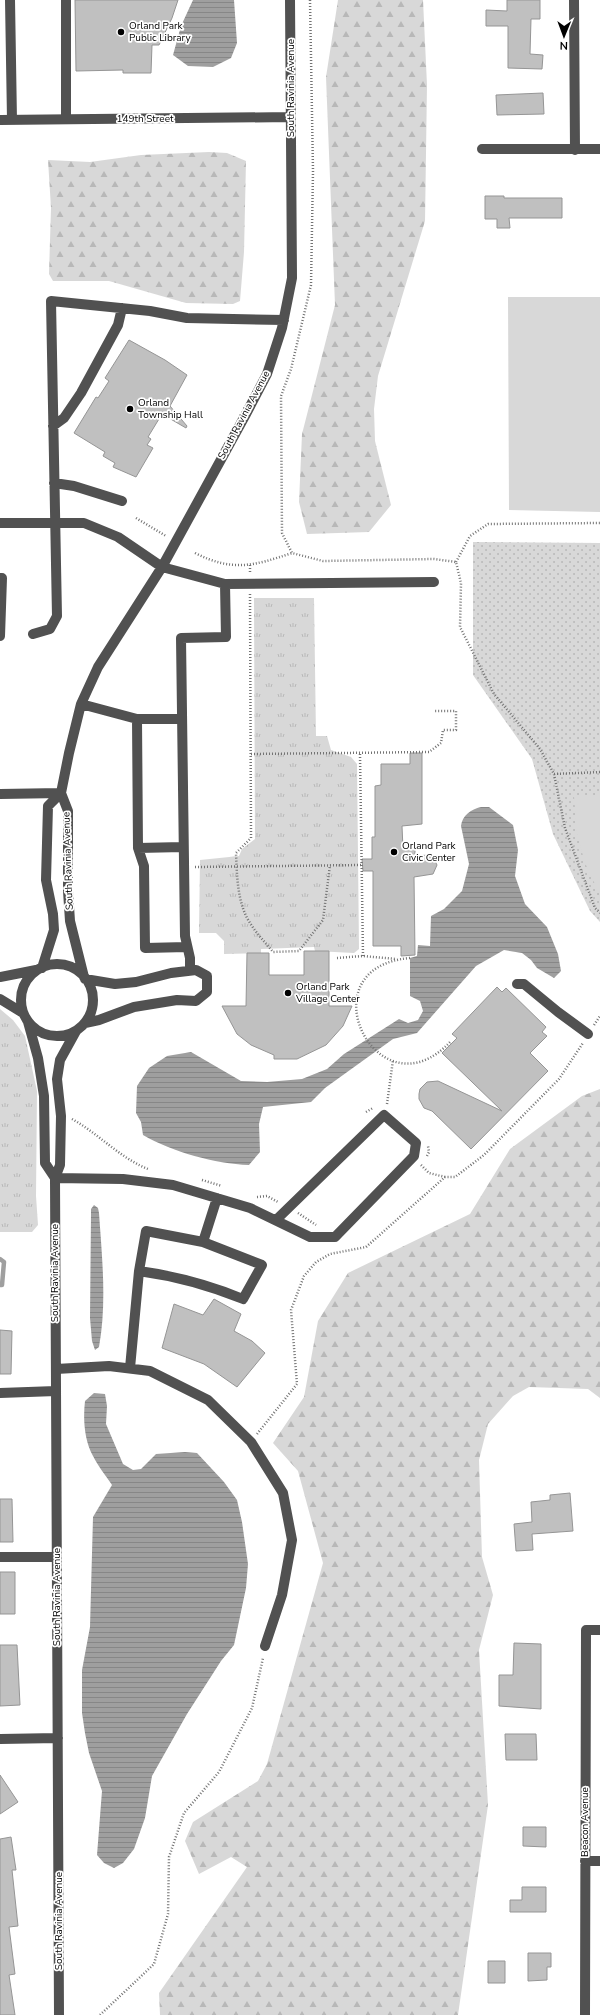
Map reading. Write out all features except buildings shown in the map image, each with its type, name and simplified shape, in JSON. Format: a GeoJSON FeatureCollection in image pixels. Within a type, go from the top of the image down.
{"type":"FeatureCollection","features":[{"type":"Feature","properties":{"kind":"street"},"geometry":{"type":"LineString","coordinates":[[10,0],[12,120]]}},
{"type":"Feature","properties":{"kind":"street"},"geometry":{"type":"LineString","coordinates":[[66,0],[66,119]]}},
{"type":"Feature","properties":{"kind":"street","name":"South Ravinia Avenue"},"geometry":{"type":"LineString","coordinates":[[39,969],[54,930],[53,914],[46,880],[48,806],[61,793],[81,704],[98,668],[162,567],[267,374],[284,320],[292,278],[290,0]]}},
{"type":"Feature","properties":{"kind":"street"},"geometry":{"type":"LineString","coordinates":[[574,0],[575,150]]}},
{"type":"Feature","properties":{"kind":"street","name":"149th Street"},"geometry":{"type":"LineString","coordinates":[[0,120],[291,118]]}},
{"type":"Feature","properties":{"kind":"street"},"geometry":{"type":"LineString","coordinates":[[482,149],[600,150]]}},
{"type":"Feature","properties":{"kind":"street"},"geometry":{"type":"LineString","coordinates":[[33,634],[50,629],[57,616],[54,523],[51,301],[150,311],[187,318],[284,320]]}},
{"type":"Feature","properties":{"kind":"street"},"geometry":{"type":"LineString","coordinates":[[53,426],[64,418],[81,393],[118,325],[122,308]]}},
{"type":"Feature","properties":{"kind":"street"},"geometry":{"type":"LineString","coordinates":[[54,483],[80,488],[122,501]]}},
{"type":"Feature","properties":{"kind":"street"},"geometry":{"type":"LineString","coordinates":[[0,523],[84,523],[118,537],[162,567],[225,584],[434,582]]}},
{"type":"Feature","properties":{"kind":"street"},"geometry":{"type":"LineString","coordinates":[[0,578],[2,578],[0,636]]}},
{"type":"Feature","properties":{"kind":"street"},"geometry":{"type":"LineString","coordinates":[[190,970],[185,936],[181,638],[226,637],[225,584]]}},
{"type":"Feature","properties":{"kind":"street"},"geometry":{"type":"LineString","coordinates":[[81,704],[137,719],[181,719]]}},
{"type":"Feature","properties":{"kind":"street"},"geometry":{"type":"LineString","coordinates":[[137,719],[138,848],[144,866],[145,948],[187,947]]}},
{"type":"Feature","properties":{"kind":"street"},"geometry":{"type":"LineString","coordinates":[[0,794],[61,793]]}},
{"type":"Feature","properties":{"kind":"street","name":"South Ravinia Avenue"},"geometry":{"type":"LineString","coordinates":[[61,793],[68,811],[68,891],[70,921],[85,978]]}},
{"type":"Feature","properties":{"kind":"street"},"geometry":{"type":"LineString","coordinates":[[138,848],[183,848]]}},
{"type":"Feature","properties":{"kind":"street"},"geometry":{"type":"LineString","coordinates":[[0,977],[39,969],[54,964],[65,965],[76,969],[85,978],[90,987],[93,999],[91,1012],[85,1023],[76,1031],[65,1035],[54,1036],[40,1032],[26,1018],[0,999]]}},
{"type":"Feature","properties":{"kind":"street"},"geometry":{"type":"LineString","coordinates":[[39,969],[24,985],[21,994],[26,1018],[38,1058],[44,1096],[45,1163],[55,1178],[123,1179],[173,1185],[250,1208],[310,1237],[335,1237],[414,1156],[416,1143],[384,1115],[276,1220]]}},
{"type":"Feature","properties":{"kind":"street"},"geometry":{"type":"LineString","coordinates":[[85,978],[115,984],[136,982],[170,972],[190,970],[196,970],[207,976],[207,992],[196,1001],[177,1000],[134,1007],[99,1020],[85,1023]]}},
{"type":"Feature","properties":{"kind":"street"},"geometry":{"type":"LineString","coordinates":[[517,984],[524,984],[588,1034]]}},
{"type":"Feature","properties":{"kind":"street","name":"South Ravinia Avenue"},"geometry":{"type":"LineString","coordinates":[[59,2015],[55,1178],[60,1165],[61,1116],[57,1079],[60,1060],[76,1031]]}},
{"type":"Feature","properties":{"kind":"street"},"geometry":{"type":"LineString","coordinates":[[203,1242],[217,1198]]}},
{"type":"Feature","properties":{"kind":"street"},"geometry":{"type":"LineString","coordinates":[[130,1368],[139,1271],[146,1231],[203,1242],[262,1265],[243,1299],[208,1285],[169,1275],[139,1271]]}},
{"type":"Feature","properties":{"kind":"street"},"geometry":{"type":"LineString","coordinates":[[56,1368],[109,1366],[150,1371],[208,1400],[251,1442],[283,1493],[292,1540],[282,1596],[266,1646]]}},
{"type":"Feature","properties":{"kind":"street"},"geometry":{"type":"LineString","coordinates":[[0,1393],[56,1391]]}},
{"type":"Feature","properties":{"kind":"street"},"geometry":{"type":"LineString","coordinates":[[0,1557],[57,1557]]}},
{"type":"Feature","properties":{"kind":"street","name":"Beacon Avenue"},"geometry":{"type":"LineString","coordinates":[[585,2015],[586,1630],[600,1630]]}},
{"type":"Feature","properties":{"kind":"street"},"geometry":{"type":"LineString","coordinates":[[0,1739],[58,1738]]}},
{"type":"Feature","properties":{"kind":"street"},"geometry":{"type":"LineString","coordinates":[[585,1861],[600,1861]]}},
{"type":"Feature","properties":{"kind":"path"},"geometry":{"type":"LineString","coordinates":[[292,553],[282,533],[281,396],[291,369],[311,285],[313,171],[310,0]]}},
{"type":"Feature","properties":{"kind":"path"},"geometry":{"type":"LineString","coordinates":[[136,518],[166,536]]}},
{"type":"Feature","properties":{"kind":"path"},"geometry":{"type":"LineString","coordinates":[[600,523],[488,524],[470,536],[456,562],[460,583],[460,627],[494,694],[540,749],[554,774],[565,828],[596,908],[600,913]]}},
{"type":"Feature","properties":{"kind":"path"},"geometry":{"type":"LineString","coordinates":[[194,553],[223,564],[250,565],[259,564],[292,553],[323,561],[434,559],[456,562]]}},
{"type":"Feature","properties":{"kind":"path"},"geometry":{"type":"LineString","coordinates":[[250,565],[251,838],[236,853],[236,867],[240,897],[249,922],[273,952],[299,951],[323,920],[330,865]]}},
{"type":"Feature","properties":{"kind":"path"},"geometry":{"type":"LineString","coordinates":[[251,754],[360,754],[429,752],[441,743],[443,730],[456,730],[456,711],[435,711]]}},
{"type":"Feature","properties":{"kind":"path"},"geometry":{"type":"LineString","coordinates":[[360,754],[363,956]]}},
{"type":"Feature","properties":{"kind":"path"},"geometry":{"type":"LineString","coordinates":[[554,774],[600,772]]}},
{"type":"Feature","properties":{"kind":"path"},"geometry":{"type":"LineString","coordinates":[[195,867],[362,865]]}},
{"type":"Feature","properties":{"kind":"path"},"geometry":{"type":"LineString","coordinates":[[337,958],[363,956],[399,959],[410,958]]}},
{"type":"Feature","properties":{"kind":"path"},"geometry":{"type":"LineString","coordinates":[[399,959],[388,962],[372,973],[360,989],[356,1008],[359,1028],[364,1038],[375,1051],[392,1060],[412,1063],[423,1061],[434,1056],[451,1041]]}},
{"type":"Feature","properties":{"kind":"path"},"geometry":{"type":"LineString","coordinates":[[251,1442],[297,1384],[291,1310],[304,1276],[316,1262],[330,1254],[366,1248],[445,1177],[455,1177],[484,1155],[560,1079],[600,1016]]}},
{"type":"Feature","properties":{"kind":"path"},"geometry":{"type":"LineString","coordinates":[[387,1104],[392,1060]]}},
{"type":"Feature","properties":{"kind":"path"},"geometry":{"type":"LineString","coordinates":[[100,2015],[154,1964],[168,1914],[169,1857],[184,1813],[219,1772],[252,1708],[266,1646]]}},
{"type":"Feature","properties":{"kind":"green space"},"geometry":{"type":"Polygon","coordinates":[[[338,0],[423,0],[427,85],[425,221],[378,376],[374,409],[375,441],[391,505],[369,532],[307,534],[299,502],[302,434],[335,305],[326,77],[338,0]]]}},
{"type":"Feature","properties":{"kind":"green space"},"geometry":{"type":"Polygon","coordinates":[[[209,152],[227,153],[246,161],[244,252],[240,301],[233,304],[186,303],[109,281],[53,281],[49,274],[51,208],[48,160],[90,162],[141,155],[209,152]]]}},
{"type":"Feature","properties":{"kind":"green space"},"geometry":{"type":"Polygon","coordinates":[[[508,297],[600,297],[600,512],[509,510],[508,297]]]}},
{"type":"Feature","properties":{"kind":"green space"},"geometry":{"type":"Polygon","coordinates":[[[473,542],[600,543],[600,922],[590,911],[553,834],[532,759],[473,675],[473,542]]]}},
{"type":"Feature","properties":{"kind":"green space"},"geometry":{"type":"Polygon","coordinates":[[[254,598],[314,598],[316,736],[327,736],[331,750],[351,757],[357,764],[359,949],[354,953],[315,951],[314,947],[261,949],[261,953],[224,954],[224,941],[216,933],[199,933],[200,860],[239,856],[242,849],[255,839],[254,598]]]}},
{"type":"Feature","properties":{"kind":"green space"},"geometry":{"type":"Polygon","coordinates":[[[574,796],[600,796],[600,895],[585,863],[577,834],[574,796]]]}},
{"type":"Feature","properties":{"kind":"green space"},"geometry":{"type":"Polygon","coordinates":[[[0,1009],[13,1020],[25,1036],[37,1091],[36,1196],[38,1225],[32,1232],[0,1232],[0,1009]]]}},
{"type":"Feature","properties":{"kind":"green space"},"geometry":{"type":"Polygon","coordinates":[[[600,1089],[600,1398],[588,1389],[529,1387],[513,1396],[488,1424],[479,1460],[482,1557],[493,1595],[479,1650],[488,1805],[458,2015],[160,2015],[159,1993],[247,1867],[231,1857],[199,1874],[185,1841],[193,1822],[258,1781],[267,1764],[323,1563],[298,1471],[273,1443],[304,1397],[318,1321],[348,1273],[470,1214],[510,1149],[582,1096],[600,1089]]]}},
{"type":"Feature","properties":{"kind":"shaded area"},"geometry":{"type":"Polygon","coordinates":[[[193,0],[234,0],[237,43],[231,58],[213,67],[188,66],[173,55],[181,26],[193,0]]]}},
{"type":"Feature","properties":{"kind":"shaded area"},"geometry":{"type":"Polygon","coordinates":[[[489,807],[513,825],[518,850],[515,876],[525,904],[547,927],[558,954],[561,971],[554,978],[537,968],[531,960],[522,953],[504,950],[476,966],[417,1033],[393,1039],[325,1088],[311,1102],[263,1107],[259,1124],[260,1152],[249,1165],[208,1160],[167,1147],[143,1135],[141,1122],[136,1113],[137,1086],[149,1068],[167,1056],[191,1052],[241,1081],[267,1082],[302,1079],[327,1069],[344,1054],[399,1019],[408,1023],[418,1020],[423,1011],[420,1001],[410,996],[410,958],[417,956],[418,945],[430,946],[431,916],[444,909],[462,891],[469,864],[461,826],[465,816],[474,809],[489,807]]]}},
{"type":"Feature","properties":{"kind":"shaded area"},"geometry":{"type":"Polygon","coordinates":[[[94,1205],[98,1208],[99,1213],[103,1297],[103,1314],[99,1347],[95,1350],[92,1341],[90,1318],[91,1209],[94,1205]]]}},
{"type":"Feature","properties":{"kind":"shaded area"},"geometry":{"type":"Polygon","coordinates":[[[94,1393],[105,1394],[107,1406],[106,1424],[123,1464],[133,1470],[141,1469],[156,1454],[185,1452],[197,1453],[224,1482],[237,1500],[242,1522],[248,1564],[246,1588],[234,1645],[221,1661],[187,1714],[152,1776],[145,1818],[134,1849],[123,1863],[114,1868],[104,1863],[97,1855],[102,1791],[89,1753],[82,1713],[82,1670],[90,1627],[93,1517],[112,1485],[93,1456],[86,1436],[84,1422],[85,1401],[94,1393]]]}},
{"type":"Feature","properties":{"kind":"waterway"},"geometry":{"type":"LineString","coordinates":[[0,1259],[4,1262],[2,1285],[0,1285]]}},
{"type":"Feature","properties":{"kind":"place","name":"Orland Park Public Library"},"geometry":{"type":"Point","coordinates":[121,32]}},
{"type":"Feature","properties":{"kind":"place","name":"Orland Township Hall"},"geometry":{"type":"Point","coordinates":[130,409]}},
{"type":"Feature","properties":{"kind":"place","name":"Orland Park Civic Center"},"geometry":{"type":"Point","coordinates":[394,852]}},
{"type":"Feature","properties":{"kind":"place","name":"Orland Park Village Center"},"geometry":{"type":"Point","coordinates":[288,993]}}]}
